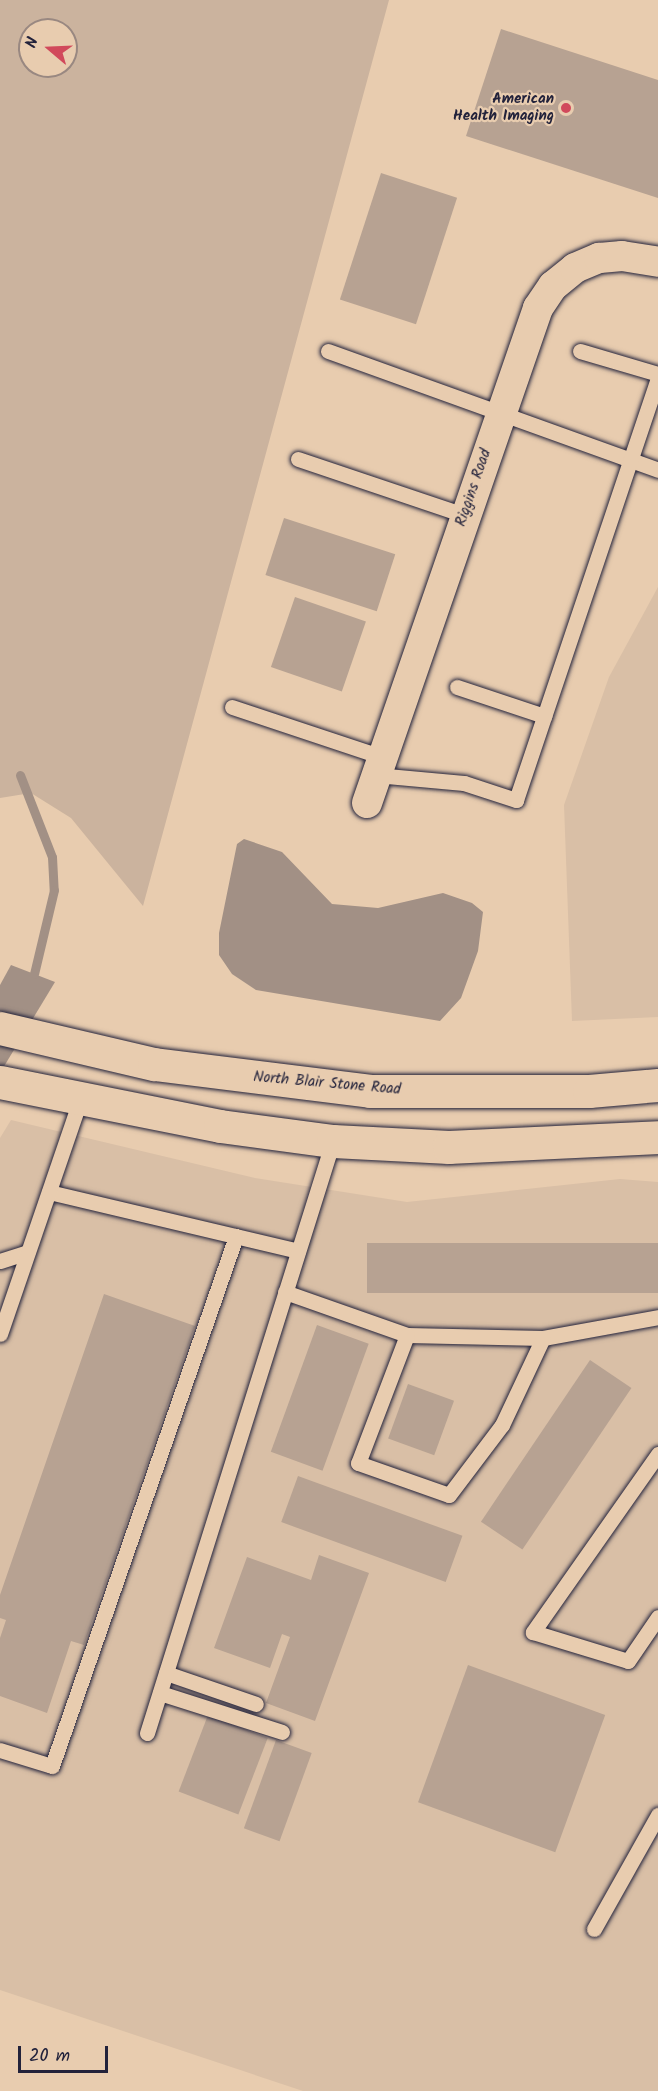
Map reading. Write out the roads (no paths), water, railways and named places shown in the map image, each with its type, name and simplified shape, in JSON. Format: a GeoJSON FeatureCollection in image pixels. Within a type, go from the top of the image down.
{"type":"FeatureCollection","features":[{"type":"Feature","properties":{"kind":"main road","name":"North Blair Stone Road"},"geometry":{"type":"LineString","coordinates":[[0,1028],[154,1064],[370,1091],[578,1092],[658,1085]]}},
{"type":"Feature","properties":{"kind":"main road"},"geometry":{"type":"LineString","coordinates":[[80,1100],[96,1050]]}},
{"type":"Feature","properties":{"kind":"main road"},"geometry":{"type":"LineString","coordinates":[[0,1082],[80,1100],[220,1126],[333,1141],[449,1147],[658,1137]]}},
{"type":"Feature","properties":{"kind":"street","name":"Riggins Road"},"geometry":{"type":"LineString","coordinates":[[367,803],[527,332],[553,286],[575,268],[599,258],[622,256],[658,262]]}},
{"type":"Feature","properties":{"kind":"lane"},"geometry":{"type":"LineString","coordinates":[[328,351],[499,415],[658,470]]}},
{"type":"Feature","properties":{"kind":"lane"},"geometry":{"type":"LineString","coordinates":[[580,351],[658,374]]}},
{"type":"Feature","properties":{"kind":"lane"},"geometry":{"type":"LineString","coordinates":[[232,707],[379,766],[464,783],[516,800],[658,379]]}},
{"type":"Feature","properties":{"kind":"lane"},"geometry":{"type":"LineString","coordinates":[[298,459],[464,515]]}},
{"type":"Feature","properties":{"kind":"lane"},"geometry":{"type":"LineString","coordinates":[[457,687],[544,716]]}},
{"type":"Feature","properties":{"kind":"lane"},"geometry":{"type":"LineString","coordinates":[[0,1334],[80,1100]]}},
{"type":"Feature","properties":{"kind":"lane"},"geometry":{"type":"LineString","coordinates":[[147,1732],[333,1141]]}},
{"type":"Feature","properties":{"kind":"lane"},"geometry":{"type":"LineString","coordinates":[[49,1192],[298,1251]]}},
{"type":"Feature","properties":{"kind":"lane"},"geometry":{"type":"LineString","coordinates":[[0,1750],[52,1767],[236,1236]]}},
{"type":"Feature","properties":{"kind":"lane"},"geometry":{"type":"LineString","coordinates":[[0,1261],[28,1252]]}},
{"type":"Feature","properties":{"kind":"lane"},"geometry":{"type":"LineString","coordinates":[[285,1292],[407,1335],[543,1338],[658,1317]]}},
{"type":"Feature","properties":{"kind":"lane"},"geometry":{"type":"LineString","coordinates":[[407,1335],[358,1462],[450,1495],[502,1425],[543,1338]]}},
{"type":"Feature","properties":{"kind":"lane"},"geometry":{"type":"LineString","coordinates":[[658,1454],[533,1632],[628,1661],[658,1617]]}},
{"type":"Feature","properties":{"kind":"lane"},"geometry":{"type":"LineString","coordinates":[[166,1673],[256,1704]]}},
{"type":"Feature","properties":{"kind":"lane"},"geometry":{"type":"LineString","coordinates":[[160,1693],[282,1732]]}},
{"type":"Feature","properties":{"kind":"lane"},"geometry":{"type":"LineString","coordinates":[[594,1929],[658,1815]]}},
{"type":"Feature","properties":{"kind":"waterway"},"geometry":{"type":"LineString","coordinates":[[20,775],[52,857],[54,890],[34,974]]}},
{"type":"Feature","properties":{"kind":"place","name":"American Health Imaging"},"geometry":{"type":"Point","coordinates":[566,108]}}]}
